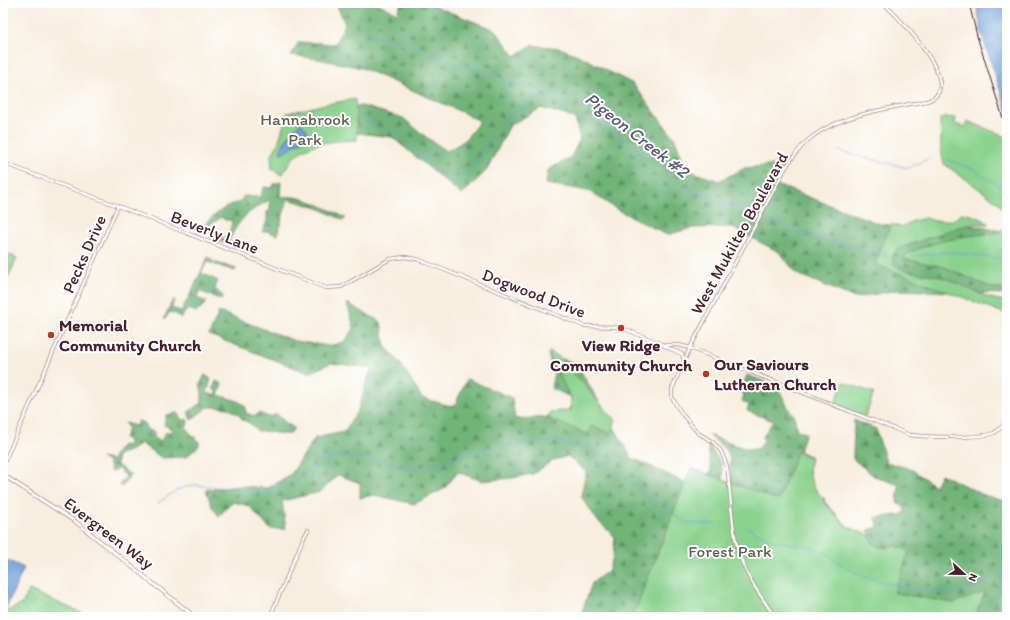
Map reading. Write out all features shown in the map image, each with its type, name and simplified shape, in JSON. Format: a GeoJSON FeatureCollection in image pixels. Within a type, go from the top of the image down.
{"type":"FeatureCollection","features":[{"type":"Feature","properties":{"kind":"main road","name":"Evergreen Way"},"geometry":{"type":"LineString","coordinates":[[3,475],[76,522],[195,617]]}},
{"type":"Feature","properties":{"kind":"street","name":"West Mukilteo Boulevard"},"geometry":{"type":"LineString","coordinates":[[775,617],[753,583],[740,557],[736,543],[725,459],[713,442],[698,433],[682,414],[672,398],[672,389],[690,348],[786,167],[799,148],[816,134],[836,124],[883,108],[927,101],[937,95],[940,87],[936,68],[910,30],[883,3]]}},
{"type":"Feature","properties":{"kind":"street","name":"Beverly Lane"},"geometry":{"type":"LineString","coordinates":[[3,163],[118,206],[326,288],[341,287],[390,259],[405,257],[417,259]]}},
{"type":"Feature","properties":{"kind":"street","name":"Pecks Drive"},"geometry":{"type":"LineString","coordinates":[[3,465],[118,206]]}},
{"type":"Feature","properties":{"kind":"street","name":"Dogwood Drive"},"geometry":{"type":"LineString","coordinates":[[417,259],[584,326],[620,328],[664,345],[679,345],[690,348],[910,435],[984,435],[994,433],[999,430],[1007,420]]}},
{"type":"Feature","properties":{"kind":"street"},"geometry":{"type":"LineString","coordinates":[[664,345],[682,354],[684,361]]}},
{"type":"Feature","properties":{"kind":"street"},"geometry":{"type":"LineString","coordinates":[[270,617],[308,530]]}},
{"type":"Feature","properties":{"kind":"green space"},"geometry":{"type":"Polygon","coordinates":[[[336,3],[377,3],[397,13],[401,3],[427,3],[495,30],[515,56],[532,45],[560,48],[580,56],[633,84],[675,139],[687,170],[719,181],[745,168],[783,164],[777,185],[877,223],[912,229],[946,221],[1002,231],[992,234],[969,236],[904,259],[945,267],[990,287],[1004,291],[1005,294],[897,290],[855,298],[797,274],[779,252],[731,227],[692,228],[667,235],[618,210],[589,191],[546,184],[548,170],[571,157],[580,139],[575,118],[541,108],[510,125],[487,170],[462,195],[392,137],[357,133],[311,142],[322,110],[362,106],[403,118],[426,137],[447,151],[464,141],[480,121],[362,68],[291,55],[299,42],[335,44],[345,24],[336,3]]]}},
{"type":"Feature","properties":{"kind":"green space","name":"Hannabrook Park"},"geometry":{"type":"Polygon","coordinates":[[[355,99],[357,140],[324,143],[308,148],[294,157],[282,175],[272,169],[271,156],[278,144],[287,113],[355,99]]]}},
{"type":"Feature","properties":{"kind":"green space"},"geometry":{"type":"Polygon","coordinates":[[[945,117],[956,118],[955,124],[964,127],[967,121],[1005,136],[1007,143],[1007,290],[990,287],[945,267],[904,259],[905,255],[936,243],[1002,231],[1006,222],[1005,212],[996,201],[944,164],[941,150],[940,118],[944,120],[945,117]]]}},
{"type":"Feature","properties":{"kind":"green space"},"geometry":{"type":"Polygon","coordinates":[[[281,182],[280,197],[306,200],[346,218],[343,220],[318,208],[288,199],[277,235],[267,231],[262,232],[267,221],[267,212],[270,210],[270,200],[250,212],[241,221],[229,241],[236,247],[211,239],[214,237],[223,238],[231,228],[231,220],[225,220],[221,217],[199,234],[196,233],[222,209],[239,203],[244,196],[260,197],[264,187],[272,188],[274,184],[281,182]]]}},
{"type":"Feature","properties":{"kind":"green space"},"geometry":{"type":"Polygon","coordinates":[[[962,213],[976,217],[989,224],[972,224],[959,227],[897,249],[893,255],[893,263],[901,269],[907,271],[937,276],[988,297],[1007,301],[1006,314],[875,264],[891,224],[901,227],[913,221],[926,218],[935,221],[953,220],[962,213]]]}},
{"type":"Feature","properties":{"kind":"green space"},"geometry":{"type":"Polygon","coordinates":[[[3,252],[17,258],[3,289],[3,252]]]}},
{"type":"Feature","properties":{"kind":"green space"},"geometry":{"type":"Polygon","coordinates":[[[208,257],[214,262],[236,269],[235,271],[207,262],[201,273],[218,281],[215,288],[223,296],[222,300],[199,291],[197,298],[207,302],[197,312],[188,309],[181,318],[170,312],[165,319],[164,318],[173,300],[175,300],[171,308],[181,311],[208,257]]]}},
{"type":"Feature","properties":{"kind":"green space"},"geometry":{"type":"Polygon","coordinates":[[[347,303],[381,322],[385,346],[401,364],[422,398],[454,407],[467,379],[512,398],[515,419],[564,416],[575,399],[551,388],[554,372],[548,355],[576,363],[632,458],[684,482],[711,473],[708,445],[721,463],[728,510],[656,617],[590,617],[581,614],[592,583],[608,571],[613,557],[615,537],[597,520],[581,496],[586,472],[568,456],[552,461],[533,474],[512,478],[481,481],[458,472],[444,489],[414,504],[374,495],[360,498],[360,483],[338,475],[320,492],[282,501],[286,529],[270,529],[249,506],[233,502],[219,516],[212,507],[206,490],[240,486],[268,488],[291,474],[315,438],[344,432],[358,410],[371,368],[331,363],[309,373],[209,335],[219,312],[295,341],[329,346],[343,342],[354,329],[347,303]]]}},
{"type":"Feature","properties":{"kind":"green space"},"geometry":{"type":"Polygon","coordinates":[[[550,352],[559,357],[616,421],[610,433],[591,426],[588,434],[547,418],[550,412],[571,410],[571,398],[548,353],[550,352]]]}},
{"type":"Feature","properties":{"kind":"green space"},"geometry":{"type":"Polygon","coordinates":[[[205,375],[211,379],[207,393],[215,395],[217,392],[213,389],[216,381],[222,384],[218,395],[238,401],[245,406],[246,413],[255,416],[259,413],[269,417],[277,414],[286,423],[294,428],[290,434],[257,431],[251,424],[243,420],[238,414],[228,408],[217,407],[208,407],[191,420],[188,412],[202,403],[200,384],[205,375]]]}},
{"type":"Feature","properties":{"kind":"green space"},"geometry":{"type":"Polygon","coordinates":[[[747,375],[777,386],[790,411],[794,415],[797,430],[806,433],[799,451],[811,457],[809,469],[813,486],[825,499],[824,501],[848,527],[870,536],[868,530],[878,527],[878,524],[874,518],[904,514],[905,509],[900,503],[897,503],[899,485],[874,476],[853,459],[854,420],[876,429],[886,462],[911,469],[935,486],[941,474],[984,495],[1007,502],[1007,617],[780,617],[733,492],[729,456],[726,450],[709,435],[752,449],[759,448],[762,444],[764,440],[762,438],[773,421],[747,411],[749,405],[742,401],[744,394],[740,392],[747,375]]]}},
{"type":"Feature","properties":{"kind":"green space"},"geometry":{"type":"Polygon","coordinates":[[[843,382],[874,393],[865,417],[834,406],[843,382]]]}},
{"type":"Feature","properties":{"kind":"green space"},"geometry":{"type":"Polygon","coordinates":[[[177,413],[183,421],[187,419],[188,423],[186,427],[189,432],[199,441],[199,446],[186,457],[162,458],[140,443],[132,450],[120,454],[118,458],[117,465],[131,475],[122,487],[119,485],[126,476],[118,469],[111,472],[108,462],[101,458],[112,460],[122,445],[126,446],[130,442],[124,438],[128,428],[125,423],[136,426],[138,421],[145,423],[146,429],[154,432],[154,438],[161,441],[165,433],[170,432],[172,429],[164,425],[166,415],[177,413]]]}},
{"type":"Feature","properties":{"kind":"green space","name":"Forest Park"},"geometry":{"type":"Polygon","coordinates":[[[798,451],[811,458],[809,469],[813,485],[824,499],[823,501],[846,526],[868,535],[873,543],[878,547],[887,548],[894,545],[909,551],[894,593],[953,603],[985,592],[975,617],[633,617],[691,468],[778,500],[798,451]]]}},
{"type":"Feature","properties":{"kind":"green space"},"geometry":{"type":"Polygon","coordinates":[[[29,590],[91,617],[3,617],[3,613],[22,604],[29,590]]]}},
{"type":"Feature","properties":{"kind":"water"},"geometry":{"type":"Polygon","coordinates":[[[976,3],[1007,3],[1007,111],[982,35],[976,3]]]}},
{"type":"Feature","properties":{"kind":"water"},"geometry":{"type":"Polygon","coordinates":[[[299,124],[302,124],[307,129],[305,139],[282,153],[280,152],[286,141],[299,124]]]}},
{"type":"Feature","properties":{"kind":"water"},"geometry":{"type":"Polygon","coordinates":[[[3,558],[24,568],[6,608],[3,606],[3,558]]]}},
{"type":"Feature","properties":{"kind":"waterway","name":"Pigeon Creek #2"},"geometry":{"type":"LineString","coordinates":[[373,34],[542,92],[572,100],[682,186],[758,216]]}},
{"type":"Feature","properties":{"kind":"waterway","name":"Pigeon Creek #2"},"geometry":{"type":"LineString","coordinates":[[363,118],[405,140],[447,180],[470,168],[508,117],[541,92]]}},
{"type":"Feature","properties":{"kind":"waterway"},"geometry":{"type":"LineString","coordinates":[[838,151],[908,168],[930,158]]}},
{"type":"Feature","properties":{"kind":"waterway"},"geometry":{"type":"LineString","coordinates":[[947,160],[973,169],[1007,191]]}},
{"type":"Feature","properties":{"kind":"waterway","name":"Pigeon Creek #2"},"geometry":{"type":"LineString","coordinates":[[763,218],[804,234],[893,257]]}},
{"type":"Feature","properties":{"kind":"waterway","name":"Pigeon Creek #2"},"geometry":{"type":"LineString","coordinates":[[913,256],[950,252],[995,258],[1007,258]]}},
{"type":"Feature","properties":{"kind":"waterway"},"geometry":{"type":"LineString","coordinates":[[158,503],[179,489],[195,485],[268,492],[305,475],[320,461],[340,455],[376,460],[407,467],[421,467],[435,465],[477,450],[551,441],[582,446],[628,483],[662,501],[676,516],[686,523],[716,524]]}},
{"type":"Feature","properties":{"kind":"waterway"},"geometry":{"type":"LineString","coordinates":[[747,527],[771,540],[818,549],[843,566],[865,577],[900,586],[949,594],[975,587],[1007,571]]}},
{"type":"Feature","properties":{"kind":"railway"},"geometry":{"type":"LineString","coordinates":[[969,3],[977,36],[1007,131]]}},
{"type":"Feature","properties":{"kind":"place","name":"View Ridge Community Church"},"geometry":{"type":"Point","coordinates":[621,328]}},
{"type":"Feature","properties":{"kind":"place","name":"Memorial Community Church"},"geometry":{"type":"Point","coordinates":[51,335]}},
{"type":"Feature","properties":{"kind":"place","name":"Our Saviours Lutheran Church"},"geometry":{"type":"Point","coordinates":[706,374]}}]}
